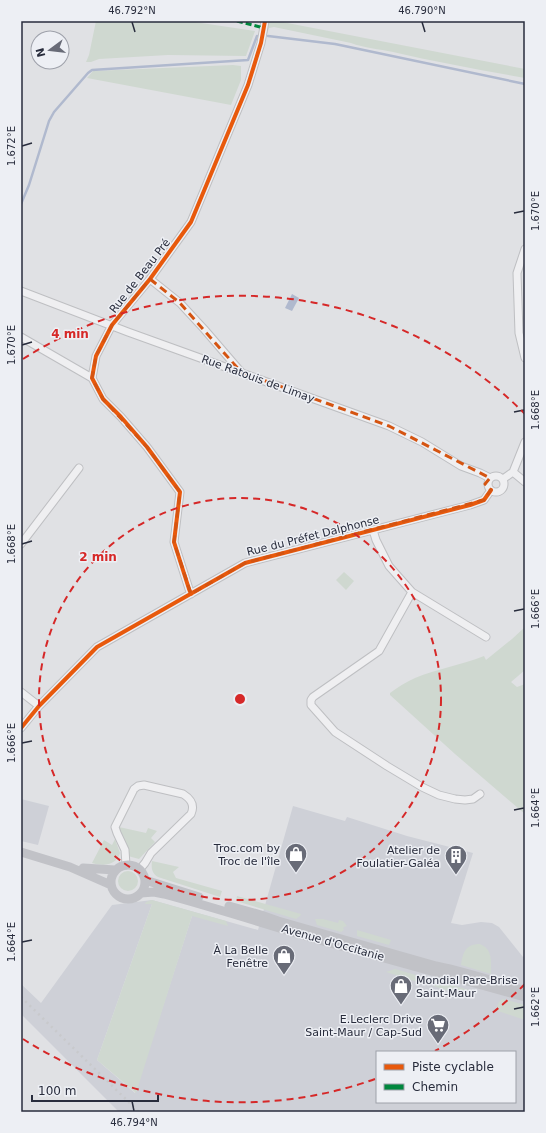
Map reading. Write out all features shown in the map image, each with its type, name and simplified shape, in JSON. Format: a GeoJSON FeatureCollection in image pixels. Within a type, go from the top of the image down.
{"type":"FeatureCollection","features":[{"type":"Feature","properties":{"kind":"main road","name":"Avenue d'Occitanie"},"geometry":{"type":"LineString","coordinates":[[21,852],[70,866],[94,870],[115,870],[126,865]]}},
{"type":"Feature","properties":{"kind":"main road"},"geometry":{"type":"LineString","coordinates":[[126,865],[134,865],[144,874],[145,885],[141,893]]}},
{"type":"Feature","properties":{"kind":"main road","name":"Avenue d'Occitanie"},"geometry":{"type":"LineString","coordinates":[[70,866],[111,885],[115,892],[125,899],[133,898],[141,893],[154,892],[169,895],[330,943],[525,997]]}},
{"type":"Feature","properties":{"kind":"main road"},"geometry":{"type":"LineString","coordinates":[[111,885],[111,880],[115,870]]}},
{"type":"Feature","properties":{"kind":"main road","name":"Avenue d'Occitanie"},"geometry":{"type":"LineString","coordinates":[[145,880],[278,921],[525,991]]}},
{"type":"Feature","properties":{"kind":"street","name":"Rue de Beau Pré"},"geometry":{"type":"LineString","coordinates":[[92,378],[96,356],[112,325],[150,280],[191,222],[248,85],[266,21]]}},
{"type":"Feature","properties":{"kind":"street"},"geometry":{"type":"LineString","coordinates":[[525,249],[517,273],[518,333],[525,358]]}},
{"type":"Feature","properties":{"kind":"street"},"geometry":{"type":"LineString","coordinates":[[150,280],[180,303],[241,372]]}},
{"type":"Feature","properties":{"kind":"street","name":"Rue Ratouis de Limay"},"geometry":{"type":"LineString","coordinates":[[21,291],[128,332],[389,426],[422,442],[461,466],[490,478]]}},
{"type":"Feature","properties":{"kind":"street"},"geometry":{"type":"LineString","coordinates":[[21,337],[92,378],[103,399],[147,447],[180,492],[174,542],[188,589],[191,594]]}},
{"type":"Feature","properties":{"kind":"street"},"geometry":{"type":"LineString","coordinates":[[503,479],[513,472],[525,442]]}},
{"type":"Feature","properties":{"kind":"street"},"geometry":{"type":"LineString","coordinates":[[21,544],[79,468]]}},
{"type":"Feature","properties":{"kind":"street"},"geometry":{"type":"LineString","coordinates":[[513,472],[525,482]]}},
{"type":"Feature","properties":{"kind":"street"},"geometry":{"type":"LineString","coordinates":[[498,476],[503,479],[504,486],[500,491],[494,492],[488,486],[490,478],[498,476]]}},
{"type":"Feature","properties":{"kind":"street","name":"Rue du Préfet Dalphonse"},"geometry":{"type":"LineString","coordinates":[[21,728],[39,706],[97,647],[245,563],[470,506],[484,500],[491,490]]}},
{"type":"Feature","properties":{"kind":"street"},"geometry":{"type":"LineString","coordinates":[[373,530],[376,540],[389,566],[412,592],[486,636]]}},
{"type":"Feature","properties":{"kind":"street"},"geometry":{"type":"LineString","coordinates":[[412,592],[379,651],[313,697],[311,700],[311,705],[313,709],[324,718],[331,728],[341,736],[422,787],[439,795],[455,799],[473,799],[480,794]]}},
{"type":"Feature","properties":{"kind":"street"},"geometry":{"type":"LineString","coordinates":[[21,692],[39,706]]}},
{"type":"Feature","properties":{"kind":"street"},"geometry":{"type":"LineString","coordinates":[[126,865],[125,850],[115,827],[134,789],[138,786],[144,785],[183,794],[192,802],[193,810],[191,814],[151,853],[140,869]]}},
{"type":"Feature","properties":{"kind":"highlighted area"},"geometry":{"type":"Polygon","coordinates":[[[150,279],[180,303],[241,372],[389,426],[490,478],[485,484],[491,490],[484,500],[245,563],[191,594],[174,542],[180,492],[147,447],[103,399],[92,378],[96,356],[112,325],[150,279]]]}},
{"type":"Feature","properties":{"kind":"shaded area"},"geometry":{"type":"Polygon","coordinates":[[[96,21],[188,21],[255,31],[246,56],[168,55],[99,59],[86,62],[89,55],[96,21]]]}},
{"type":"Feature","properties":{"kind":"shaded area"},"geometry":{"type":"Polygon","coordinates":[[[268,21],[277,21],[525,69],[525,78],[459,66],[274,27],[269,28],[267,34],[268,21]]]}},
{"type":"Feature","properties":{"kind":"shaded area"},"geometry":{"type":"Polygon","coordinates":[[[233,65],[241,66],[241,80],[231,105],[87,78],[93,71],[233,65]]]}},
{"type":"Feature","properties":{"kind":"shaded area"},"geometry":{"type":"Polygon","coordinates":[[[344,572],[354,581],[346,590],[336,580],[344,572]]]}},
{"type":"Feature","properties":{"kind":"shaded area"},"geometry":{"type":"Polygon","coordinates":[[[525,627],[525,670],[511,682],[517,687],[525,684],[525,814],[455,754],[390,695],[390,693],[408,681],[423,675],[484,656],[486,660],[525,627]]]}},
{"type":"Feature","properties":{"kind":"shaded area"},"geometry":{"type":"Polygon","coordinates":[[[21,799],[49,806],[38,845],[21,841],[21,799]]]}},
{"type":"Feature","properties":{"kind":"shaded area"},"geometry":{"type":"Polygon","coordinates":[[[293,806],[345,821],[347,817],[407,836],[473,853],[451,923],[462,925],[481,922],[492,923],[499,927],[523,957],[525,954],[525,1112],[119,1112],[21,1014],[21,984],[41,1003],[112,905],[152,900],[258,930],[293,806]],[[152,904],[97,1060],[135,1093],[192,916],[152,904]]]}},
{"type":"Feature","properties":{"kind":"shaded area"},"geometry":{"type":"Polygon","coordinates":[[[119,827],[146,833],[148,828],[157,831],[151,838],[155,842],[139,859],[128,856],[127,846],[120,833],[119,827]]]}},
{"type":"Feature","properties":{"kind":"shaded area"},"geometry":{"type":"Polygon","coordinates":[[[115,839],[120,853],[118,857],[112,863],[105,865],[92,863],[104,840],[112,845],[115,839]]]}},
{"type":"Feature","properties":{"kind":"shaded area"},"geometry":{"type":"Polygon","coordinates":[[[152,861],[179,867],[173,872],[176,878],[222,891],[220,897],[158,877],[152,870],[152,861]]]}},
{"type":"Feature","properties":{"kind":"shaded area"},"geometry":{"type":"Polygon","coordinates":[[[128,871],[135,874],[138,881],[135,888],[128,891],[121,888],[118,881],[121,874],[128,871]]]}},
{"type":"Feature","properties":{"kind":"shaded area"},"geometry":{"type":"Polygon","coordinates":[[[237,896],[301,914],[296,919],[236,901],[237,896]]]}},
{"type":"Feature","properties":{"kind":"shaded area"},"geometry":{"type":"Polygon","coordinates":[[[152,900],[226,921],[228,926],[192,916],[136,1093],[97,1060],[152,904],[145,904],[146,902],[152,900]]]}},
{"type":"Feature","properties":{"kind":"shaded area"},"geometry":{"type":"Polygon","coordinates":[[[315,919],[323,919],[338,923],[339,920],[343,921],[347,926],[343,928],[344,930],[341,932],[317,925],[315,919]]]}},
{"type":"Feature","properties":{"kind":"shaded area"},"geometry":{"type":"Polygon","coordinates":[[[357,930],[391,940],[389,945],[357,936],[357,930]]]}},
{"type":"Feature","properties":{"kind":"shaded area"},"geometry":{"type":"Polygon","coordinates":[[[475,944],[480,944],[487,949],[489,953],[491,961],[491,974],[461,965],[464,953],[468,947],[475,944]]]}},
{"type":"Feature","properties":{"kind":"shaded area"},"geometry":{"type":"Polygon","coordinates":[[[395,969],[423,977],[424,984],[386,972],[395,969]]]}},
{"type":"Feature","properties":{"kind":"shaded area"},"geometry":{"type":"Polygon","coordinates":[[[438,981],[469,990],[469,997],[433,986],[438,981]]]}},
{"type":"Feature","properties":{"kind":"shaded area"},"geometry":{"type":"Polygon","coordinates":[[[503,999],[525,1005],[525,1020],[498,1011],[498,1004],[503,999]]]}},
{"type":"Feature","properties":{"kind":"water"},"geometry":{"type":"Polygon","coordinates":[[[292,294],[299,298],[292,311],[285,308],[292,294]]]}},
{"type":"Feature","properties":{"kind":"waterway"},"geometry":{"type":"LineString","coordinates":[[21,204],[29,185],[49,121],[54,112],[92,70],[248,60],[257,36]]}},
{"type":"Feature","properties":{"kind":"waterway"},"geometry":{"type":"LineString","coordinates":[[268,36],[335,44],[525,84]]}},
{"type":"Feature","properties":{"kind":"railway"},"geometry":{"type":"LineString","coordinates":[[21,997],[139,1112]]}},
{"type":"Feature","properties":{"kind":"marked path"},"geometry":{"type":"LineString","coordinates":[[237,21],[260,27],[264,30]]}},
{"type":"Feature","properties":{"kind":"cycle path"},"geometry":{"type":"LineString","coordinates":[[191,594],[174,542],[180,492],[147,447],[103,399],[92,378],[96,356],[112,325],[150,279],[191,222],[248,85],[261,43],[265,21]]}},
{"type":"Feature","properties":{"kind":"cycle path"},"geometry":{"type":"LineString","coordinates":[[21,728],[39,706],[97,647],[245,563],[470,505],[484,500],[491,490]]}},
{"type":"Feature","properties":{"kind":"place","name":"Troc.com by Troc de l'île"},"geometry":{"type":"Point","coordinates":[296,874]}},
{"type":"Feature","properties":{"kind":"place","name":"Atelier de Foulatier-Galéa"},"geometry":{"type":"Point","coordinates":[456,876]}},
{"type":"Feature","properties":{"kind":"place","name":"À La Belle Fenêtre"},"geometry":{"type":"Point","coordinates":[284,976]}},
{"type":"Feature","properties":{"kind":"place","name":"Mondial Pare-Brise Saint-Maur"},"geometry":{"type":"Point","coordinates":[401,1006]}},
{"type":"Feature","properties":{"kind":"place","name":"E.Leclerc Drive Saint-Maur / Cap-Sud"},"geometry":{"type":"Point","coordinates":[438,1044]}}]}
